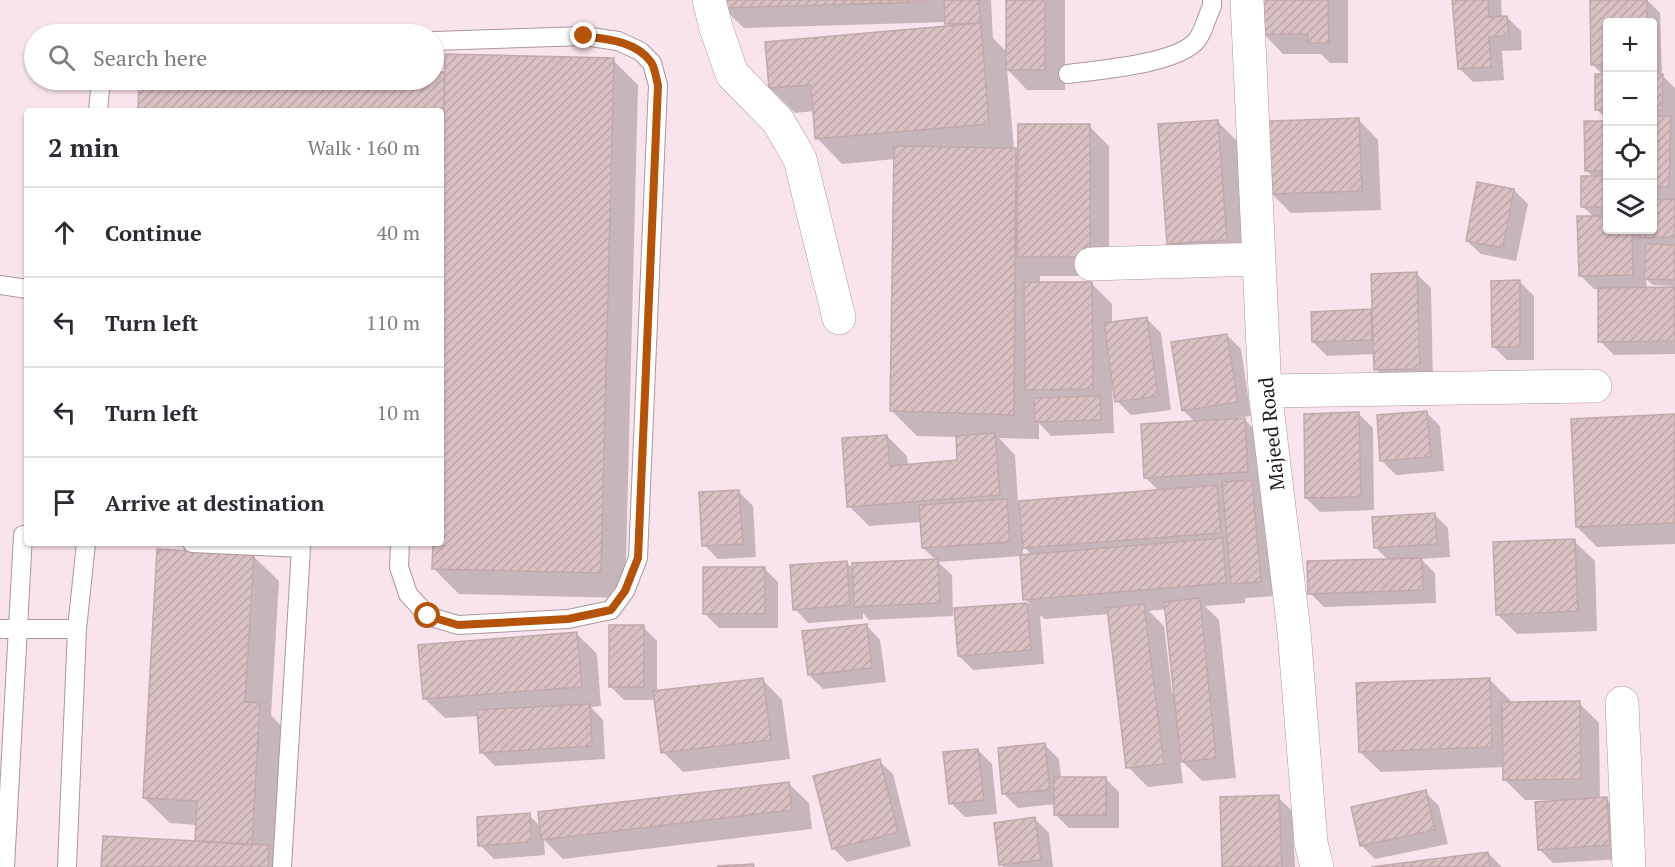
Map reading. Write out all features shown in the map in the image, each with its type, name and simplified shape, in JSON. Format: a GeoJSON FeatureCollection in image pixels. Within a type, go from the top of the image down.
{"type":"FeatureCollection","features":[{"type":"Feature","properties":{"kind":"street"},"geometry":{"type":"LineString","coordinates":[[709,0],[732,74],[778,122],[800,159],[838,318]]}},
{"type":"Feature","properties":{"kind":"street","name":"Majeed Road"},"geometry":{"type":"LineString","coordinates":[[1247,0],[1265,391],[1294,631],[1311,843],[1317,867]]}},
{"type":"Feature","properties":{"kind":"street"},"geometry":{"type":"LineString","coordinates":[[1091,264],[1259,259]]}},
{"type":"Feature","properties":{"kind":"street"},"geometry":{"type":"LineString","coordinates":[[1265,391],[1595,386]]}},
{"type":"Feature","properties":{"kind":"street"},"geometry":{"type":"LineString","coordinates":[[1622,703],[1629,867]]}},
{"type":"Feature","properties":{"kind":"lane"},"geometry":{"type":"LineString","coordinates":[[1068,74],[1139,64],[1172,56],[1196,41],[1212,6],[1212,0]]}},
{"type":"Feature","properties":{"kind":"lane"},"geometry":{"type":"LineString","coordinates":[[399,546],[399,567],[408,594],[428,616],[458,625],[568,619],[611,610],[625,591],[638,558],[658,85],[652,63],[640,51],[618,41],[584,36],[444,41]]}},
{"type":"Feature","properties":{"kind":"lane"},"geometry":{"type":"LineString","coordinates":[[98,108],[100,90]]}},
{"type":"Feature","properties":{"kind":"lane"},"geometry":{"type":"LineString","coordinates":[[0,285],[24,288]]}},
{"type":"Feature","properties":{"kind":"lane"},"geometry":{"type":"LineString","coordinates":[[5,867],[9,629],[24,536]]}},
{"type":"Feature","properties":{"kind":"lane"},"geometry":{"type":"LineString","coordinates":[[67,867],[78,629],[86,546]]}},
{"type":"Feature","properties":{"kind":"lane"},"geometry":{"type":"LineString","coordinates":[[257,546],[301,548],[282,867]]}},
{"type":"Feature","properties":{"kind":"lane"},"geometry":{"type":"LineString","coordinates":[[9,629],[78,629]]}},
{"type":"Feature","properties":{"kind":"building"},"geometry":{"type":"Polygon","coordinates":[[[722,0],[926,0],[926,2],[722,8],[722,0]]]}},
{"type":"Feature","properties":{"kind":"building"},"geometry":{"type":"Polygon","coordinates":[[[944,0],[979,0],[980,23],[945,24],[944,0]]]}},
{"type":"Feature","properties":{"kind":"building"},"geometry":{"type":"Polygon","coordinates":[[[1006,0],[1045,0],[1045,70],[1006,70],[1006,0]]]}},
{"type":"Feature","properties":{"kind":"building"},"geometry":{"type":"Polygon","coordinates":[[[1261,0],[1328,0],[1329,43],[1308,43],[1308,34],[1262,34],[1261,0]]]}},
{"type":"Feature","properties":{"kind":"building"},"geometry":{"type":"Polygon","coordinates":[[[1452,0],[1488,0],[1489,17],[1507,16],[1509,36],[1489,37],[1491,67],[1458,69],[1452,0]]]}},
{"type":"Feature","properties":{"kind":"building"},"geometry":{"type":"Polygon","coordinates":[[[1590,0],[1647,0],[1647,18],[1603,18],[1603,65],[1591,65],[1590,0]]]}},
{"type":"Feature","properties":{"kind":"building"},"geometry":{"type":"Polygon","coordinates":[[[981,23],[989,124],[815,139],[811,85],[769,88],[765,42],[981,23]]]}},
{"type":"Feature","properties":{"kind":"building"},"geometry":{"type":"Polygon","coordinates":[[[445,54],[614,58],[601,573],[432,569],[433,546],[444,546],[445,54]]]}},
{"type":"Feature","properties":{"kind":"building"},"geometry":{"type":"Polygon","coordinates":[[[445,72],[444,108],[138,108],[139,90],[444,90],[445,72]]]}},
{"type":"Feature","properties":{"kind":"building"},"geometry":{"type":"Polygon","coordinates":[[[1595,74],[1603,74],[1603,110],[1595,110],[1595,74]]]}},
{"type":"Feature","properties":{"kind":"building"},"geometry":{"type":"Polygon","coordinates":[[[1657,74],[1663,74],[1662,110],[1657,110],[1657,74]]]}},
{"type":"Feature","properties":{"kind":"building"},"geometry":{"type":"Polygon","coordinates":[[[1657,116],[1671,116],[1669,187],[1657,187],[1657,116]]]}},
{"type":"Feature","properties":{"kind":"building"},"geometry":{"type":"Polygon","coordinates":[[[1359,118],[1362,191],[1270,194],[1267,121],[1359,118]]]}},
{"type":"Feature","properties":{"kind":"building"},"geometry":{"type":"Polygon","coordinates":[[[1218,120],[1227,240],[1167,244],[1158,124],[1218,120]]]}},
{"type":"Feature","properties":{"kind":"building"},"geometry":{"type":"Polygon","coordinates":[[[1584,121],[1603,121],[1603,171],[1585,171],[1584,121]]]}},
{"type":"Feature","properties":{"kind":"building"},"geometry":{"type":"Polygon","coordinates":[[[1018,124],[1090,124],[1090,257],[1017,257],[1018,124]]]}},
{"type":"Feature","properties":{"kind":"building"},"geometry":{"type":"Polygon","coordinates":[[[894,146],[1016,148],[1014,415],[890,411],[894,146]]]}},
{"type":"Feature","properties":{"kind":"building"},"geometry":{"type":"Polygon","coordinates":[[[1581,176],[1603,176],[1603,207],[1581,207],[1581,176]]]}},
{"type":"Feature","properties":{"kind":"building"},"geometry":{"type":"Polygon","coordinates":[[[1477,182],[1514,189],[1503,248],[1466,241],[1477,182]]]}},
{"type":"Feature","properties":{"kind":"building"},"geometry":{"type":"Polygon","coordinates":[[[1675,199],[1675,237],[1640,238],[1640,234],[1657,234],[1657,200],[1675,199]]]}},
{"type":"Feature","properties":{"kind":"building"},"geometry":{"type":"Polygon","coordinates":[[[1577,216],[1603,216],[1603,234],[1632,234],[1633,275],[1579,276],[1577,216]]]}},
{"type":"Feature","properties":{"kind":"building"},"geometry":{"type":"Polygon","coordinates":[[[1646,244],[1675,245],[1675,280],[1644,279],[1646,244]]]}},
{"type":"Feature","properties":{"kind":"building"},"geometry":{"type":"Polygon","coordinates":[[[1417,272],[1420,369],[1374,370],[1371,274],[1417,272]]]}},
{"type":"Feature","properties":{"kind":"building"},"geometry":{"type":"Polygon","coordinates":[[[1520,280],[1520,347],[1492,347],[1491,281],[1520,280]]]}},
{"type":"Feature","properties":{"kind":"building"},"geometry":{"type":"Polygon","coordinates":[[[1024,282],[1092,282],[1093,389],[1025,390],[1024,282]]]}},
{"type":"Feature","properties":{"kind":"building"},"geometry":{"type":"Polygon","coordinates":[[[1675,287],[1675,341],[1598,342],[1598,288],[1675,287]]]}},
{"type":"Feature","properties":{"kind":"building"},"geometry":{"type":"Polygon","coordinates":[[[1371,309],[1372,340],[1312,342],[1311,312],[1371,309]]]}},
{"type":"Feature","properties":{"kind":"building"},"geometry":{"type":"Polygon","coordinates":[[[1147,317],[1158,396],[1115,402],[1104,323],[1147,317]]]}},
{"type":"Feature","properties":{"kind":"building"},"geometry":{"type":"Polygon","coordinates":[[[1227,334],[1238,402],[1182,411],[1171,342],[1227,334]]]}},
{"type":"Feature","properties":{"kind":"building"},"geometry":{"type":"Polygon","coordinates":[[[1100,396],[1101,420],[1035,422],[1034,398],[1100,396]]]}},
{"type":"Feature","properties":{"kind":"building"},"geometry":{"type":"Polygon","coordinates":[[[1427,411],[1431,457],[1380,461],[1377,415],[1427,411]]]}},
{"type":"Feature","properties":{"kind":"building"},"geometry":{"type":"Polygon","coordinates":[[[1359,412],[1361,497],[1305,498],[1304,414],[1359,412]]]}},
{"type":"Feature","properties":{"kind":"building"},"geometry":{"type":"Polygon","coordinates":[[[1675,414],[1675,523],[1576,527],[1571,419],[1675,414]]]}},
{"type":"Feature","properties":{"kind":"building"},"geometry":{"type":"Polygon","coordinates":[[[1245,418],[1248,472],[1144,478],[1141,424],[1245,418]]]}},
{"type":"Feature","properties":{"kind":"building"},"geometry":{"type":"Polygon","coordinates":[[[995,433],[1000,495],[847,507],[842,438],[887,435],[890,466],[957,460],[956,436],[995,433]]]}},
{"type":"Feature","properties":{"kind":"building"},"geometry":{"type":"Polygon","coordinates":[[[1252,480],[1261,582],[1231,584],[1222,482],[1252,480]]]}},
{"type":"Feature","properties":{"kind":"building"},"geometry":{"type":"Polygon","coordinates":[[[1217,485],[1221,533],[1023,548],[1019,501],[1217,485]]]}},
{"type":"Feature","properties":{"kind":"building"},"geometry":{"type":"Polygon","coordinates":[[[739,490],[743,544],[702,546],[699,492],[739,490]]]}},
{"type":"Feature","properties":{"kind":"building"},"geometry":{"type":"Polygon","coordinates":[[[1007,499],[1010,542],[922,548],[919,505],[1007,499]]]}},
{"type":"Feature","properties":{"kind":"building"},"geometry":{"type":"Polygon","coordinates":[[[1435,513],[1437,544],[1374,548],[1372,517],[1435,513]]]}},
{"type":"Feature","properties":{"kind":"building"},"geometry":{"type":"Polygon","coordinates":[[[1223,538],[1226,583],[1023,600],[1020,555],[1223,538]]]}},
{"type":"Feature","properties":{"kind":"building"},"geometry":{"type":"Polygon","coordinates":[[[1575,539],[1578,611],[1496,615],[1493,542],[1575,539]]]}},
{"type":"Feature","properties":{"kind":"building"},"geometry":{"type":"Polygon","coordinates":[[[157,549],[254,555],[245,702],[260,703],[252,845],[195,841],[197,801],[143,798],[157,549]]]}},
{"type":"Feature","properties":{"kind":"building"},"geometry":{"type":"Polygon","coordinates":[[[1422,558],[1423,590],[1308,594],[1307,561],[1422,558]]]}},
{"type":"Feature","properties":{"kind":"building"},"geometry":{"type":"Polygon","coordinates":[[[938,559],[940,603],[854,607],[852,563],[938,559]]]}},
{"type":"Feature","properties":{"kind":"building"},"geometry":{"type":"Polygon","coordinates":[[[847,561],[850,605],[793,610],[790,565],[847,561]]]}},
{"type":"Feature","properties":{"kind":"building"},"geometry":{"type":"Polygon","coordinates":[[[703,567],[765,567],[765,614],[703,614],[703,567]]]}},
{"type":"Feature","properties":{"kind":"building"},"geometry":{"type":"Polygon","coordinates":[[[1200,598],[1216,758],[1181,762],[1164,602],[1200,598]]]}},
{"type":"Feature","properties":{"kind":"building"},"geometry":{"type":"Polygon","coordinates":[[[1027,603],[1031,650],[958,656],[954,608],[1027,603]]]}},
{"type":"Feature","properties":{"kind":"building"},"geometry":{"type":"Polygon","coordinates":[[[1144,604],[1164,764],[1126,768],[1107,608],[1144,604]]]}},
{"type":"Feature","properties":{"kind":"building"},"geometry":{"type":"Polygon","coordinates":[[[867,624],[872,668],[808,675],[802,631],[867,624]]]}},
{"type":"Feature","properties":{"kind":"building"},"geometry":{"type":"Polygon","coordinates":[[[609,625],[644,625],[644,687],[609,687],[609,625]]]}},
{"type":"Feature","properties":{"kind":"building"},"geometry":{"type":"Polygon","coordinates":[[[577,632],[582,687],[423,699],[418,645],[577,632]]]}},
{"type":"Feature","properties":{"kind":"building"},"geometry":{"type":"Polygon","coordinates":[[[763,678],[771,740],[661,753],[653,691],[763,678]]]}},
{"type":"Feature","properties":{"kind":"building"},"geometry":{"type":"Polygon","coordinates":[[[1490,678],[1492,747],[1359,752],[1356,683],[1490,678]]]}},
{"type":"Feature","properties":{"kind":"building"},"geometry":{"type":"Polygon","coordinates":[[[1580,701],[1581,779],[1503,780],[1502,702],[1580,701]]]}},
{"type":"Feature","properties":{"kind":"building"},"geometry":{"type":"Polygon","coordinates":[[[590,704],[592,746],[480,753],[477,710],[590,704]]]}},
{"type":"Feature","properties":{"kind":"building"},"geometry":{"type":"Polygon","coordinates":[[[1045,743],[1050,790],[1002,794],[998,748],[1045,743]]]}},
{"type":"Feature","properties":{"kind":"building"},"geometry":{"type":"Polygon","coordinates":[[[978,749],[984,800],[949,804],[943,752],[978,749]]]}},
{"type":"Feature","properties":{"kind":"building"},"geometry":{"type":"Polygon","coordinates":[[[880,759],[898,832],[832,849],[813,776],[880,759]]]}},
{"type":"Feature","properties":{"kind":"building"},"geometry":{"type":"Polygon","coordinates":[[[1054,777],[1106,777],[1106,815],[1054,815],[1054,777]]]}},
{"type":"Feature","properties":{"kind":"building"},"geometry":{"type":"Polygon","coordinates":[[[789,782],[792,810],[541,840],[538,812],[789,782]]]}},
{"type":"Feature","properties":{"kind":"building"},"geometry":{"type":"Polygon","coordinates":[[[1426,790],[1435,830],[1360,846],[1351,807],[1426,790]]]}},
{"type":"Feature","properties":{"kind":"building"},"geometry":{"type":"Polygon","coordinates":[[[1279,795],[1282,867],[1222,867],[1220,797],[1279,795]]]}},
{"type":"Feature","properties":{"kind":"building"},"geometry":{"type":"Polygon","coordinates":[[[1607,797],[1610,845],[1538,850],[1535,802],[1607,797]]]}},
{"type":"Feature","properties":{"kind":"building"},"geometry":{"type":"Polygon","coordinates":[[[530,813],[531,842],[478,846],[477,817],[530,813]]]}},
{"type":"Feature","properties":{"kind":"building"},"geometry":{"type":"Polygon","coordinates":[[[1035,817],[1041,860],[999,865],[994,823],[1035,817]]]}},
{"type":"Feature","properties":{"kind":"building"},"geometry":{"type":"Polygon","coordinates":[[[103,836],[269,845],[268,867],[101,867],[103,836]]]}},
{"type":"Feature","properties":{"kind":"building"},"geometry":{"type":"Polygon","coordinates":[[[1488,852],[1490,867],[1371,867],[1488,852]]]}},
{"type":"Feature","properties":{"kind":"building"},"geometry":{"type":"Polygon","coordinates":[[[753,864],[754,867],[718,866],[753,864]]]}},
{"type":"Feature","properties":{"kind":"route"},"geometry":{"type":"LineString","coordinates":[[428,616],[458,625],[568,619],[611,610],[625,591],[638,558],[658,85],[652,63],[640,51],[618,41],[584,36]]}}]}
